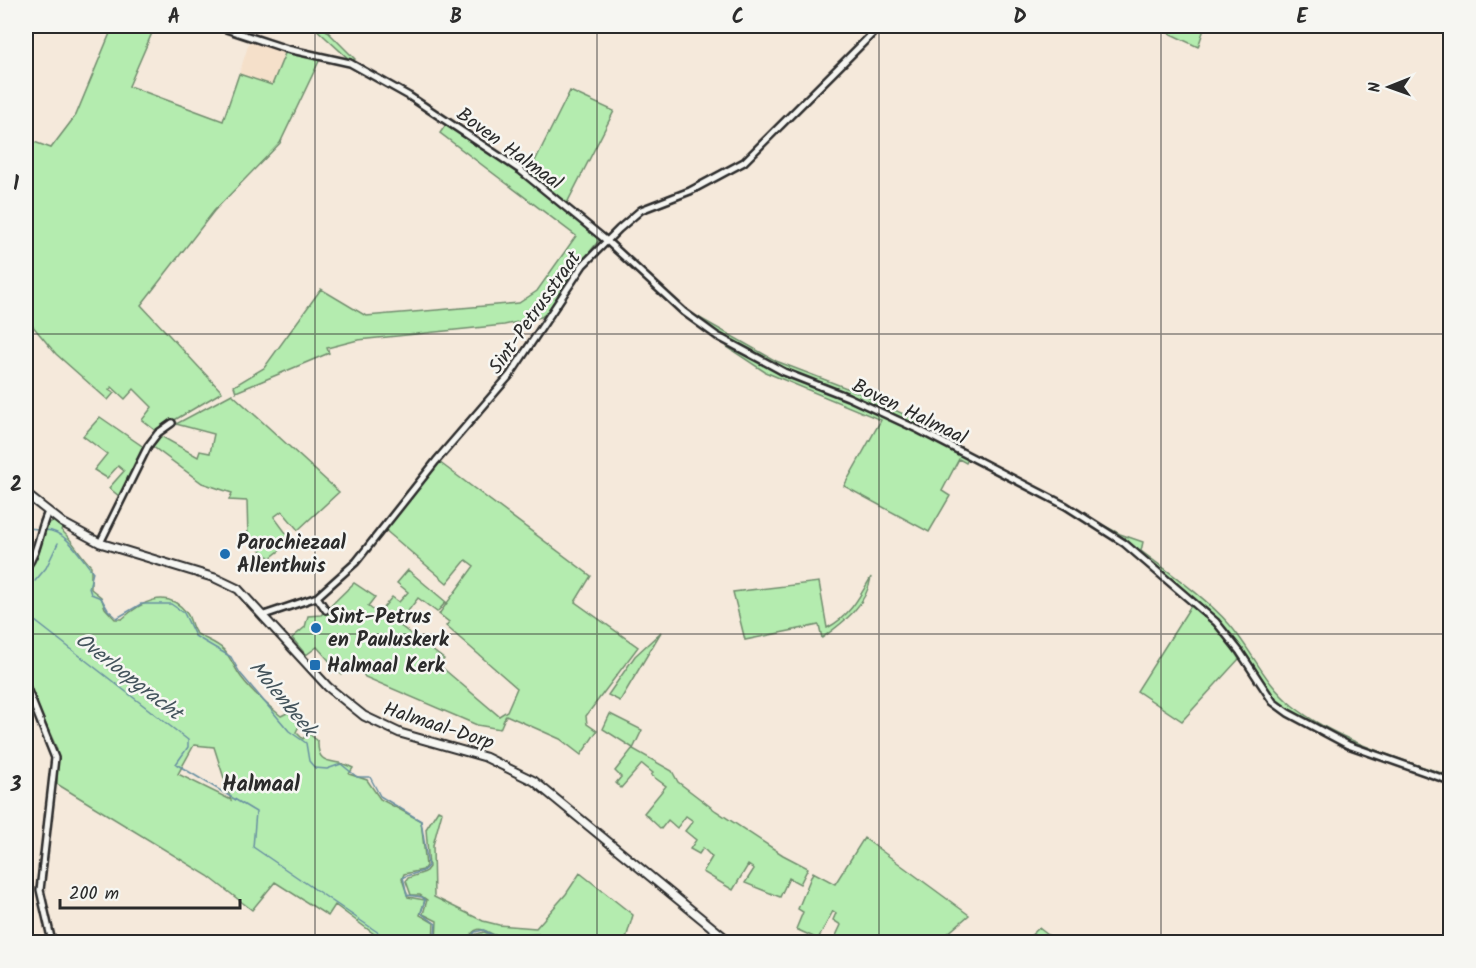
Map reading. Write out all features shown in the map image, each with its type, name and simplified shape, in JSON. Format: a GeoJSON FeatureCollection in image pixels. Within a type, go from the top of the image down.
{"type":"FeatureCollection","features":[{"type":"Feature","properties":{"kind":"street","name":"Boven Halmaal"},"geometry":{"type":"LineString","coordinates":[[217,26],[287,49],[350,63],[409,96],[520,170],[607,241],[667,298],[717,336],[784,372],[848,397],[972,457],[1065,506],[1124,543],[1216,622],[1240,652],[1273,702],[1288,713],[1348,745],[1450,781]]}},
{"type":"Feature","properties":{"kind":"street","name":"Sint-Petrusstraat"},"geometry":{"type":"LineString","coordinates":[[264,615],[317,597],[356,562],[436,460],[510,375],[570,281],[607,241],[641,210],[690,191],[744,162],[880,26]]}},
{"type":"Feature","properties":{"kind":"street"},"geometry":{"type":"LineString","coordinates":[[100,543],[148,446],[158,433],[172,423]]}},
{"type":"Feature","properties":{"kind":"street","name":"Halmaal-Dorp"},"geometry":{"type":"LineString","coordinates":[[26,494],[48,512],[100,543],[224,581],[245,594],[328,687],[352,709],[400,733],[485,757],[518,771],[553,796],[730,942]]}},
{"type":"Feature","properties":{"kind":"street"},"geometry":{"type":"LineString","coordinates":[[26,568],[36,551],[48,512]]}},
{"type":"Feature","properties":{"kind":"street"},"geometry":{"type":"LineString","coordinates":[[317,597],[326,610]]}},
{"type":"Feature","properties":{"kind":"street"},"geometry":{"type":"LineString","coordinates":[[26,686],[55,758],[40,890],[52,942]]}},
{"type":"Feature","properties":{"kind":"shaded area"},"geometry":{"type":"Polygon","coordinates":[[[250,40],[285,52],[272,86],[239,74],[250,40]]]}},
{"type":"Feature","properties":{"kind":"green space"},"geometry":{"type":"Polygon","coordinates":[[[113,26],[155,26],[129,86],[223,121],[239,74],[272,85],[286,51],[320,59],[280,143],[214,211],[141,305],[222,392],[156,431],[142,420],[152,407],[134,389],[125,399],[112,387],[109,390],[114,393],[108,400],[56,354],[26,318],[26,139],[51,148],[76,115],[113,26]]]}},
{"type":"Feature","properties":{"kind":"green space"},"geometry":{"type":"Polygon","coordinates":[[[313,26],[322,26],[355,59],[351,61],[313,26]]]}},
{"type":"Feature","properties":{"kind":"green space"},"geometry":{"type":"Polygon","coordinates":[[[1154,26],[1205,26],[1198,47],[1154,26]]]}},
{"type":"Feature","properties":{"kind":"green space"},"geometry":{"type":"Polygon","coordinates":[[[570,91],[614,111],[566,205],[529,173],[570,91]]]}},
{"type":"Feature","properties":{"kind":"green space"},"geometry":{"type":"Polygon","coordinates":[[[447,123],[516,169],[600,239],[569,278],[547,313],[541,317],[504,325],[358,340],[327,348],[329,353],[236,392],[234,386],[264,368],[321,289],[366,316],[519,303],[537,291],[576,236],[440,133],[447,123]]]}},
{"type":"Feature","properties":{"kind":"green space"},"geometry":{"type":"Polygon","coordinates":[[[682,308],[776,361],[857,392],[918,421],[913,430],[968,459],[966,463],[959,459],[942,491],[950,496],[929,532],[844,486],[881,420],[765,372],[727,347],[729,345],[784,375],[886,412],[785,370],[724,339],[682,308]]]}},
{"type":"Feature","properties":{"kind":"green space"},"geometry":{"type":"Polygon","coordinates":[[[232,394],[339,492],[298,530],[282,511],[274,517],[292,541],[270,558],[248,538],[247,501],[229,500],[232,493],[202,483],[152,446],[159,435],[198,457],[200,451],[210,453],[214,434],[176,424],[232,394]]]}},
{"type":"Feature","properties":{"kind":"green space"},"geometry":{"type":"Polygon","coordinates":[[[100,417],[145,448],[119,496],[109,488],[124,471],[118,466],[107,478],[94,470],[107,454],[83,436],[100,417]]]}},
{"type":"Feature","properties":{"kind":"green space"},"geometry":{"type":"Polygon","coordinates":[[[439,462],[591,576],[575,602],[638,647],[586,716],[587,724],[597,731],[581,755],[560,739],[506,715],[500,729],[477,725],[365,677],[356,662],[341,674],[317,647],[306,655],[292,638],[305,627],[308,616],[321,615],[354,583],[375,597],[368,606],[378,614],[392,597],[399,602],[408,592],[397,583],[408,570],[446,602],[437,612],[418,598],[398,624],[444,659],[439,665],[499,716],[507,711],[517,688],[446,626],[449,622],[439,614],[474,566],[466,560],[447,583],[384,529],[439,462]]]}},
{"type":"Feature","properties":{"kind":"green space"},"geometry":{"type":"Polygon","coordinates":[[[1086,516],[1120,534],[1143,542],[1141,551],[1198,594],[1219,614],[1237,634],[1274,687],[1309,718],[1348,738],[1450,776],[1450,779],[1370,752],[1311,724],[1277,703],[1236,642],[1213,616],[1137,551],[1086,516]]]}},
{"type":"Feature","properties":{"kind":"green space"},"geometry":{"type":"Polygon","coordinates":[[[53,521],[62,528],[61,530],[91,566],[91,589],[101,597],[105,608],[115,619],[122,619],[153,600],[170,600],[178,604],[188,614],[196,633],[224,650],[241,677],[260,698],[281,716],[289,712],[301,722],[296,732],[303,739],[308,733],[318,741],[318,750],[324,759],[353,768],[349,774],[367,780],[380,799],[421,821],[426,866],[423,870],[404,874],[402,879],[408,897],[425,900],[420,915],[434,923],[433,942],[385,942],[335,905],[328,916],[275,882],[252,910],[208,876],[57,784],[57,749],[26,680],[26,575],[39,554],[45,525],[53,521]],[[194,745],[178,774],[231,800],[214,747],[194,745]]]}},
{"type":"Feature","properties":{"kind":"green space"},"geometry":{"type":"Polygon","coordinates":[[[871,577],[869,587],[860,604],[846,619],[822,638],[819,625],[745,640],[733,592],[819,582],[827,628],[847,613],[871,577]]]}},
{"type":"Feature","properties":{"kind":"green space"},"geometry":{"type":"Polygon","coordinates":[[[1192,604],[1225,637],[1239,659],[1182,721],[1137,691],[1192,604]]]}},
{"type":"Feature","properties":{"kind":"green space"},"geometry":{"type":"Polygon","coordinates":[[[661,632],[620,701],[608,695],[635,656],[661,632]]]}},
{"type":"Feature","properties":{"kind":"green space"},"geometry":{"type":"Polygon","coordinates":[[[610,714],[642,730],[633,749],[672,771],[678,782],[716,811],[783,855],[808,868],[800,884],[789,878],[780,897],[745,883],[754,869],[748,865],[733,890],[703,872],[712,857],[703,848],[699,854],[690,849],[696,840],[685,831],[693,821],[686,816],[677,828],[668,820],[661,829],[644,813],[666,786],[651,775],[653,773],[642,764],[621,788],[616,783],[621,777],[615,771],[633,748],[603,729],[610,714]]]}},
{"type":"Feature","properties":{"kind":"green space"},"geometry":{"type":"Polygon","coordinates":[[[438,810],[442,812],[433,845],[434,897],[483,921],[499,925],[536,928],[566,894],[580,873],[633,915],[625,942],[468,942],[474,935],[484,932],[502,939],[537,937],[538,934],[505,937],[480,929],[475,930],[466,942],[436,942],[437,921],[423,914],[427,900],[420,895],[411,895],[406,881],[408,878],[425,872],[429,867],[426,829],[438,810]]]}},
{"type":"Feature","properties":{"kind":"green space"},"geometry":{"type":"Polygon","coordinates":[[[864,838],[969,915],[938,942],[833,942],[841,925],[833,920],[836,913],[833,911],[818,939],[796,929],[803,912],[798,909],[813,872],[835,884],[864,838]]]}},
{"type":"Feature","properties":{"kind":"green space"},"geometry":{"type":"Polygon","coordinates":[[[1039,928],[1057,942],[1024,942],[1039,928]]]}},
{"type":"Feature","properties":{"kind":"waterway","name":"Molenbeek"},"geometry":{"type":"LineString","coordinates":[[26,528],[39,529]]}},
{"type":"Feature","properties":{"kind":"waterway","name":"Molenbeek"},"geometry":{"type":"LineString","coordinates":[[45,530],[53,531],[66,539],[77,552],[93,572],[89,588],[91,594],[101,598],[108,610],[117,618],[141,604],[171,604],[184,613],[195,636],[231,657],[240,673],[289,731],[306,743],[309,761],[315,768],[327,769],[341,764],[357,777],[370,777],[380,796],[421,821],[428,866],[423,871],[403,877],[407,895],[422,897],[425,900],[421,913],[436,924],[434,942]]}},
{"type":"Feature","properties":{"kind":"waterway","name":"Overloopgracht"},"geometry":{"type":"LineString","coordinates":[[35,581],[46,568],[58,543]]}},
{"type":"Feature","properties":{"kind":"waterway","name":"Overloopgracht"},"geometry":{"type":"LineString","coordinates":[[26,593],[31,586]]}},
{"type":"Feature","properties":{"kind":"waterway","name":"Overloopgracht"},"geometry":{"type":"LineString","coordinates":[[26,614],[188,740],[188,747],[176,764],[256,812],[253,847],[392,942]]}},
{"type":"Feature","properties":{"kind":"waterway","name":"Molenbeek"},"geometry":{"type":"LineString","coordinates":[[467,942],[475,932],[483,930],[498,938],[538,937],[540,942]]}},
{"type":"Feature","properties":{"kind":"place","name":"Parochiezaal Allenthuis"},"geometry":{"type":"Point","coordinates":[225,554]}},
{"type":"Feature","properties":{"kind":"place","name":"Sint-Petrus en Pauluskerk"},"geometry":{"type":"Point","coordinates":[316,628]}},
{"type":"Feature","properties":{"kind":"place","name":"Halmaal Kerk"},"geometry":{"type":"Point","coordinates":[315,665]}},
{"type":"Feature","properties":{"kind":"district","name":"Halmaal"},"geometry":{"type":"Point","coordinates":[261,783]}}]}
